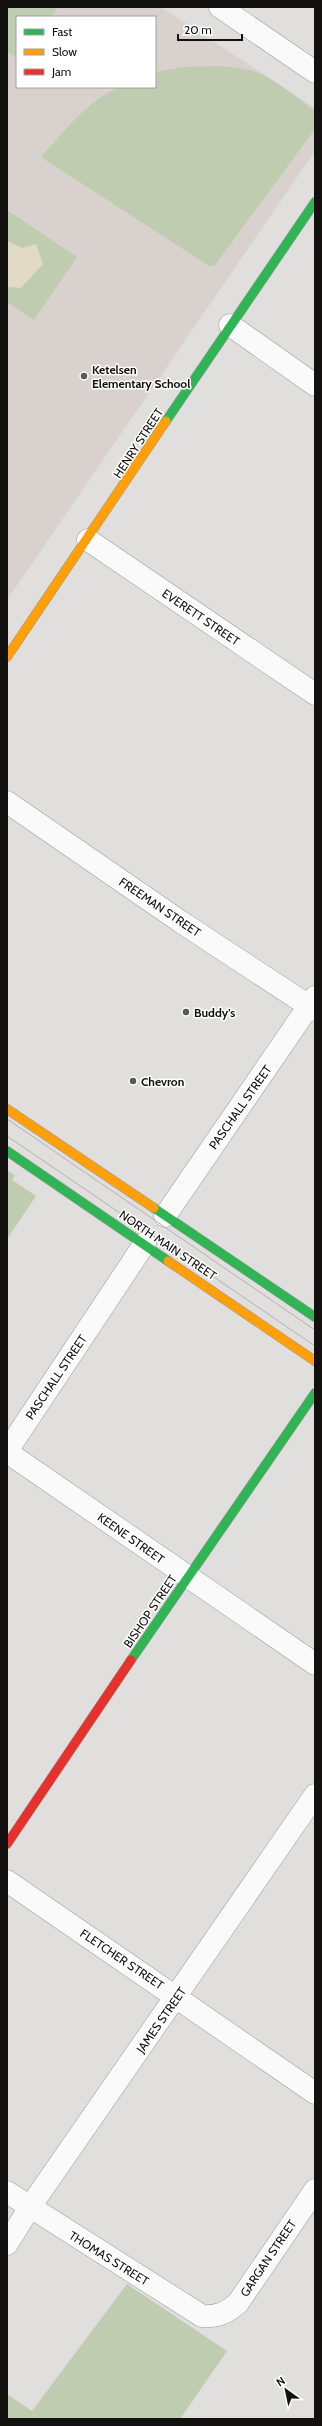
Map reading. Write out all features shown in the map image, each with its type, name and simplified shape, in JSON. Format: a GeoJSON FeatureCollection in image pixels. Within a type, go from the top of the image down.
{"type":"FeatureCollection","features":[{"type":"Feature","properties":{"kind":"street"},"geometry":{"type":"LineString","coordinates":[[220,7],[315,72]]}},
{"type":"Feature","properties":{"kind":"street","name":"HENRY STREET"},"geometry":{"type":"LineString","coordinates":[[7,657],[88,540],[230,325],[315,202]]}},
{"type":"Feature","properties":{"kind":"street"},"geometry":{"type":"LineString","coordinates":[[230,325],[315,385]]}},
{"type":"Feature","properties":{"kind":"street","name":"EVERETT STREET"},"geometry":{"type":"LineString","coordinates":[[88,540],[315,694]]}},
{"type":"Feature","properties":{"kind":"street","name":"FREEMAN STREET"},"geometry":{"type":"LineString","coordinates":[[7,802],[181,922],[313,1004]]}},
{"type":"Feature","properties":{"kind":"street","name":"PASCHALL STREET"},"geometry":{"type":"LineString","coordinates":[[165,1216],[313,1004]]}},
{"type":"Feature","properties":{"kind":"street","name":"NORTH MAIN STREET"},"geometry":{"type":"LineString","coordinates":[[7,1109],[315,1317]]}},
{"type":"Feature","properties":{"kind":"street","name":"NORTH MAIN STREET"},"geometry":{"type":"LineString","coordinates":[[7,1151],[146,1243],[315,1361]]}},
{"type":"Feature","properties":{"kind":"street","name":"PASCHALL STREET"},"geometry":{"type":"LineString","coordinates":[[7,1452],[146,1243]]}},
{"type":"Feature","properties":{"kind":"street","name":"BISHOP STREET"},"geometry":{"type":"LineString","coordinates":[[7,1844],[188,1576],[315,1393]]}},
{"type":"Feature","properties":{"kind":"street","name":"KEENE STREET"},"geometry":{"type":"LineString","coordinates":[[7,1452],[315,1664]]}},
{"type":"Feature","properties":{"kind":"street","name":"JAMES STREET"},"geometry":{"type":"LineString","coordinates":[[7,2244],[30,2207],[177,1997],[315,1795]]}},
{"type":"Feature","properties":{"kind":"street","name":"FLETCHER STREET"},"geometry":{"type":"LineString","coordinates":[[7,1881],[315,2093]]}},
{"type":"Feature","properties":{"kind":"street","name":"GARGAN STREET"},"geometry":{"type":"LineString","coordinates":[[214,2317],[230,2311],[238,2303],[315,2190]]}},
{"type":"Feature","properties":{"kind":"street","name":"THOMAS STREET"},"geometry":{"type":"LineString","coordinates":[[7,2192],[202,2316],[214,2317]]}},
{"type":"Feature","properties":{"kind":"shaded area","name":"Ketelsen Elementary School"},"geometry":{"type":"Polygon","coordinates":[[[7,7],[161,7],[315,108],[315,151],[7,600],[7,7]]]}},
{"type":"Feature","properties":{"kind":"green space"},"geometry":{"type":"Polygon","coordinates":[[[7,7],[58,7],[52,16],[16,16],[16,57],[7,51],[7,7]]]}},
{"type":"Feature","properties":{"kind":"green space"},"geometry":{"type":"Polygon","coordinates":[[[209,66],[245,69],[269,78],[315,111],[315,129],[215,265],[209,266],[41,157],[76,118],[97,100],[108,93],[118,88],[156,88],[156,72],[183,67],[209,66]]]}},
{"type":"Feature","properties":{"kind":"green space"},"geometry":{"type":"Polygon","coordinates":[[[7,210],[77,257],[34,320],[7,302],[7,210]]]}},
{"type":"Feature","properties":{"kind":"green space"},"geometry":{"type":"Polygon","coordinates":[[[7,1170],[15,1175],[12,1180],[36,1196],[7,1239],[7,1170]]]}},
{"type":"Feature","properties":{"kind":"green space"},"geometry":{"type":"Polygon","coordinates":[[[127,2284],[227,2351],[180,2419],[7,2419],[7,2394],[32,2411],[127,2284]]]}},
{"type":"Feature","properties":{"kind":"sand"},"geometry":{"type":"Polygon","coordinates":[[[7,241],[22,248],[36,244],[43,264],[21,288],[7,287],[7,241]]]}},
{"type":"Feature","properties":{"kind":"tram line"},"geometry":{"type":"LineString","coordinates":[[7,1119],[315,1330]]}},
{"type":"Feature","properties":{"kind":"tram line"},"geometry":{"type":"LineString","coordinates":[[7,1136],[315,1346]]}},
{"type":"Feature","properties":{"kind":"traffic: fast"},"geometry":{"type":"LineString","coordinates":[[166,421],[315,202]]}},
{"type":"Feature","properties":{"kind":"traffic: fast"},"geometry":{"type":"LineString","coordinates":[[7,1151],[168,1261]]}},
{"type":"Feature","properties":{"kind":"traffic: fast"},"geometry":{"type":"LineString","coordinates":[[154,1208],[315,1317]]}},
{"type":"Feature","properties":{"kind":"traffic: fast"},"geometry":{"type":"LineString","coordinates":[[131,1660],[315,1393]]}},
{"type":"Feature","properties":{"kind":"traffic: slow"},"geometry":{"type":"LineString","coordinates":[[7,657],[166,421]]}},
{"type":"Feature","properties":{"kind":"traffic: slow"},"geometry":{"type":"LineString","coordinates":[[7,1109],[154,1208]]}},
{"type":"Feature","properties":{"kind":"traffic: slow"},"geometry":{"type":"LineString","coordinates":[[168,1261],[315,1361]]}},
{"type":"Feature","properties":{"kind":"traffic: jam"},"geometry":{"type":"LineString","coordinates":[[7,1844],[131,1660]]}},
{"type":"Feature","properties":{"kind":"place","name":"Ketelsen Elementary School"},"geometry":{"type":"Point","coordinates":[84,376]}},
{"type":"Feature","properties":{"kind":"place","name":"Buddy's"},"geometry":{"type":"Point","coordinates":[186,1012]}},
{"type":"Feature","properties":{"kind":"place","name":"Chevron"},"geometry":{"type":"Point","coordinates":[133,1081]}}]}
